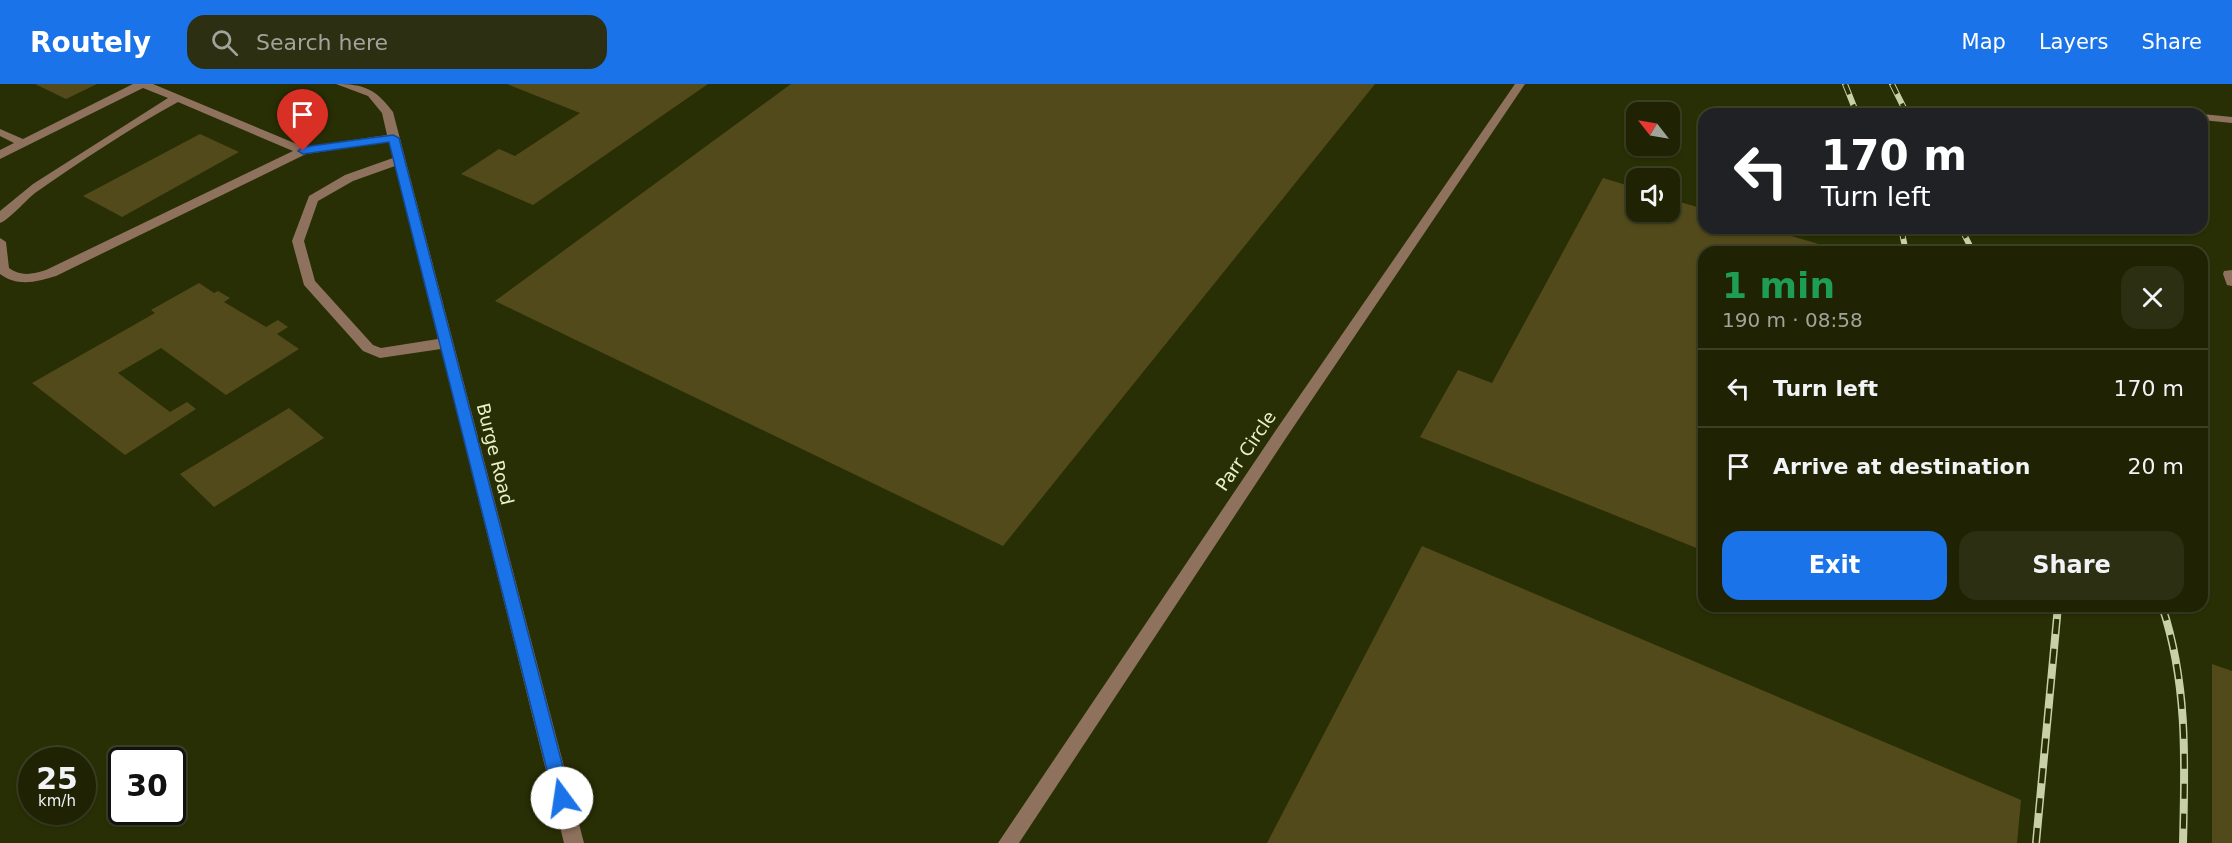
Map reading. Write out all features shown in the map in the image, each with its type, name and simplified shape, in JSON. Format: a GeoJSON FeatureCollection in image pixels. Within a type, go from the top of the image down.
{"type":"FeatureCollection","features":[{"type":"Feature","properties":{"kind":"street"},"geometry":{"type":"LineString","coordinates":[[0,155],[143,84],[303,151]]}},
{"type":"Feature","properties":{"kind":"street","name":"Burge Road"},"geometry":{"type":"LineString","coordinates":[[340,84],[372,94],[387,112],[574,843]]}},
{"type":"Feature","properties":{"kind":"street","name":"Parr Circle"},"geometry":{"type":"LineString","coordinates":[[1008,843],[1281,434],[1521,84]]}},
{"type":"Feature","properties":{"kind":"street"},"geometry":{"type":"LineString","coordinates":[[0,219],[6,210],[27,194],[147,114],[177,98]]}},
{"type":"Feature","properties":{"kind":"street"},"geometry":{"type":"LineString","coordinates":[[2208,118],[2232,120]]}},
{"type":"Feature","properties":{"kind":"street"},"geometry":{"type":"LineString","coordinates":[[0,132],[23,143]]}},
{"type":"Feature","properties":{"kind":"street"},"geometry":{"type":"LineString","coordinates":[[0,242],[3,270],[7,273],[24,279],[51,273],[303,151],[393,138]]}},
{"type":"Feature","properties":{"kind":"street"},"geometry":{"type":"LineString","coordinates":[[399,160],[349,178],[313,198],[298,241],[309,282],[369,348],[380,353],[446,343]]}},
{"type":"Feature","properties":{"kind":"street"},"geometry":{"type":"LineString","coordinates":[[2232,274],[2229,274],[2232,282]]}},
{"type":"Feature","properties":{"kind":"building"},"geometry":{"type":"Polygon","coordinates":[[[35,84],[97,84],[66,99],[35,84]]]}},
{"type":"Feature","properties":{"kind":"building"},"geometry":{"type":"Polygon","coordinates":[[[507,84],[708,84],[533,205],[461,174],[499,149],[515,156],[580,113],[507,84]]]}},
{"type":"Feature","properties":{"kind":"building"},"geometry":{"type":"Polygon","coordinates":[[[791,84],[1375,84],[1003,546],[495,301],[791,84]]]}},
{"type":"Feature","properties":{"kind":"building"},"geometry":{"type":"Polygon","coordinates":[[[200,134],[239,152],[122,217],[83,196],[200,134]]]}},
{"type":"Feature","properties":{"kind":"building"},"geometry":{"type":"Polygon","coordinates":[[[1603,178],[1626,185],[1626,222],[1680,222],[1680,202],[1698,207],[1698,234],[1785,234],[1825,246],[1698,246],[1698,549],[1420,437],[1458,370],[1492,383],[1603,178]]]}},
{"type":"Feature","properties":{"kind":"building"},"geometry":{"type":"Polygon","coordinates":[[[199,283],[214,293],[218,291],[230,298],[224,302],[266,327],[278,320],[288,327],[277,334],[299,349],[226,395],[161,348],[118,373],[170,412],[187,402],[196,409],[125,455],[32,383],[155,313],[151,310],[199,283]]]}},
{"type":"Feature","properties":{"kind":"building"},"geometry":{"type":"Polygon","coordinates":[[[289,408],[324,438],[214,507],[180,474],[289,408]]]}},
{"type":"Feature","properties":{"kind":"building"},"geometry":{"type":"Polygon","coordinates":[[[1422,546],[2021,800],[2017,843],[1267,843],[1422,546]]]}},
{"type":"Feature","properties":{"kind":"building"},"geometry":{"type":"Polygon","coordinates":[[[2212,664],[2232,671],[2232,843],[2212,843],[2212,664]]]}},
{"type":"Feature","properties":{"kind":"railway"},"geometry":{"type":"LineString","coordinates":[[1845,84],[1855,108]]}},
{"type":"Feature","properties":{"kind":"railway"},"geometry":{"type":"LineString","coordinates":[[1892,84],[1904,108]]}},
{"type":"Feature","properties":{"kind":"railway"},"geometry":{"type":"LineString","coordinates":[[1902,234],[1905,246]]}},
{"type":"Feature","properties":{"kind":"railway"},"geometry":{"type":"LineString","coordinates":[[1964,234],[1970,246]]}},
{"type":"Feature","properties":{"kind":"railway"},"geometry":{"type":"LineString","coordinates":[[2036,843],[2057,612]]}},
{"type":"Feature","properties":{"kind":"railway"},"geometry":{"type":"LineString","coordinates":[[2164,612],[2177,665],[2181,694],[2184,753],[2183,843]]}},
{"type":"Feature","properties":{"kind":"route"},"geometry":{"type":"LineString","coordinates":[[303,151],[393,138],[562,798]]}}]}
